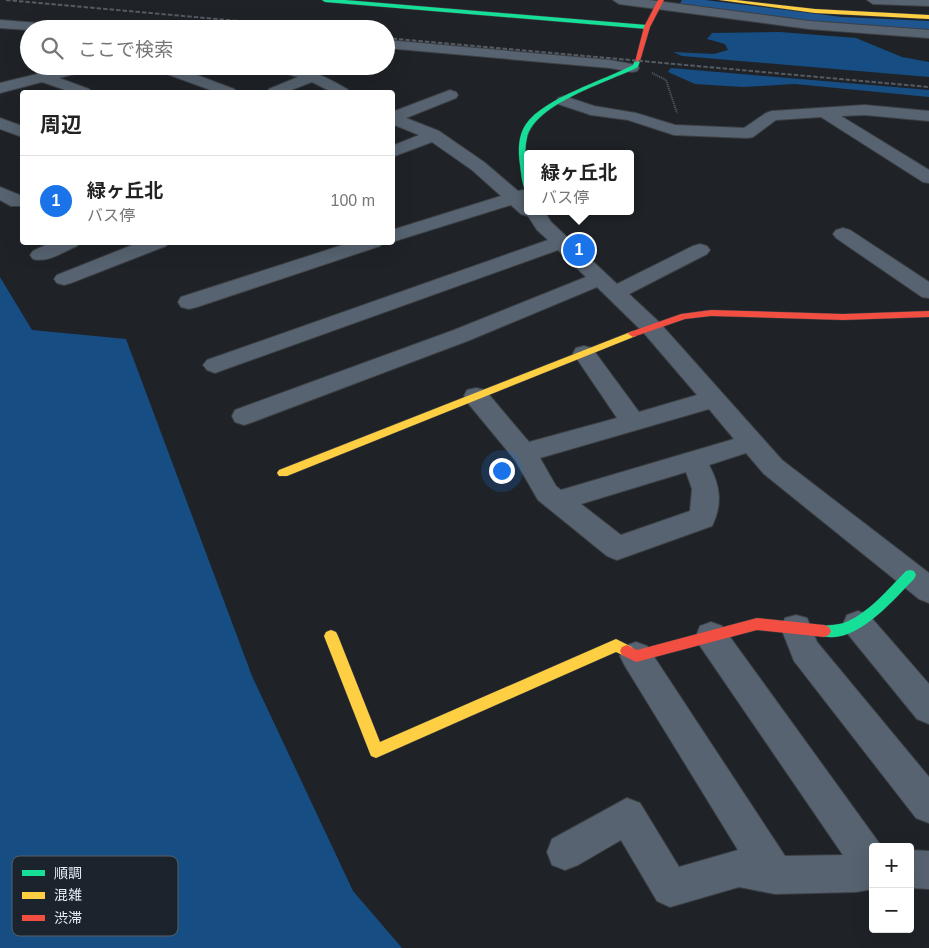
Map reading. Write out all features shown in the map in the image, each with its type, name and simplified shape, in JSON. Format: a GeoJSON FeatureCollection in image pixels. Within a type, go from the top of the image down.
{"type":"FeatureCollection","features":[{"type":"Feature","properties":{"kind":"main road"},"geometry":{"type":"LineString","coordinates":[[325,0],[647,27]]}},
{"type":"Feature","properties":{"kind":"main road"},"geometry":{"type":"LineString","coordinates":[[722,0],[815,11],[929,17]]}},
{"type":"Feature","properties":{"kind":"main road"},"geometry":{"type":"LineString","coordinates":[[785,0],[929,10]]}},
{"type":"Feature","properties":{"kind":"main road"},"geometry":{"type":"LineString","coordinates":[[524,150],[526,128],[539,114],[638,64],[647,27],[660,3]]}},
{"type":"Feature","properties":{"kind":"main road"},"geometry":{"type":"LineString","coordinates":[[283,473],[652,326],[684,316],[710,313],[843,317],[929,314]]}},
{"type":"Feature","properties":{"kind":"main road"},"geometry":{"type":"LineString","coordinates":[[331,636],[376,751],[616,645],[636,656],[757,624],[831,632],[858,624],[923,584]]}},
{"type":"Feature","properties":{"kind":"street"},"geometry":{"type":"LineString","coordinates":[[619,0],[660,3],[809,26],[929,34]]}},
{"type":"Feature","properties":{"kind":"street"},"geometry":{"type":"LineString","coordinates":[[872,0],[929,2]]}},
{"type":"Feature","properties":{"kind":"street"},"geometry":{"type":"LineString","coordinates":[[0,24],[20,26]]}},
{"type":"Feature","properties":{"kind":"street"},"geometry":{"type":"LineString","coordinates":[[395,45],[610,64],[632,68]]}},
{"type":"Feature","properties":{"kind":"street"},"geometry":{"type":"LineString","coordinates":[[0,88],[50,75]]}},
{"type":"Feature","properties":{"kind":"street"},"geometry":{"type":"LineString","coordinates":[[183,75],[224,90]]}},
{"type":"Feature","properties":{"kind":"street"},"geometry":{"type":"LineString","coordinates":[[309,75],[338,90]]}},
{"type":"Feature","properties":{"kind":"street"},"geometry":{"type":"LineString","coordinates":[[279,90],[313,76]]}},
{"type":"Feature","properties":{"kind":"street"},"geometry":{"type":"LineString","coordinates":[[41,77],[78,90]]}},
{"type":"Feature","properties":{"kind":"street"},"geometry":{"type":"LineString","coordinates":[[395,117],[450,95]]}},
{"type":"Feature","properties":{"kind":"street"},"geometry":{"type":"LineString","coordinates":[[564,101],[591,110],[630,116],[674,130],[746,133],[772,116],[865,110],[929,116]]}},
{"type":"Feature","properties":{"kind":"street"},"geometry":{"type":"LineString","coordinates":[[825,113],[929,178]]}},
{"type":"Feature","properties":{"kind":"street"},"geometry":{"type":"LineString","coordinates":[[910,114],[929,126]]}},
{"type":"Feature","properties":{"kind":"street"},"geometry":{"type":"LineString","coordinates":[[395,119],[433,136],[478,166],[524,201]]}},
{"type":"Feature","properties":{"kind":"street"},"geometry":{"type":"LineString","coordinates":[[0,123],[20,131]]}},
{"type":"Feature","properties":{"kind":"street"},"geometry":{"type":"LineString","coordinates":[[395,151],[433,136]]}},
{"type":"Feature","properties":{"kind":"street"},"geometry":{"type":"LineString","coordinates":[[0,192],[20,202]]}},
{"type":"Feature","properties":{"kind":"street"},"geometry":{"type":"LineString","coordinates":[[395,232],[524,206]]}},
{"type":"Feature","properties":{"kind":"street"},"geometry":{"type":"LineString","coordinates":[[538,215],[562,242],[652,326],[750,443],[773,467],[923,584]]}},
{"type":"Feature","properties":{"kind":"street"},"geometry":{"type":"LineString","coordinates":[[843,234],[929,292]]}},
{"type":"Feature","properties":{"kind":"street"},"geometry":{"type":"LineString","coordinates":[[215,365],[562,242]]}},
{"type":"Feature","properties":{"kind":"street"},"geometry":{"type":"LineString","coordinates":[[40,254],[62,245]]}},
{"type":"Feature","properties":{"kind":"street"},"geometry":{"type":"LineString","coordinates":[[64,278],[150,245]]}},
{"type":"Feature","properties":{"kind":"street"},"geometry":{"type":"LineString","coordinates":[[189,302],[364,245]]}},
{"type":"Feature","properties":{"kind":"street"},"geometry":{"type":"LineString","coordinates":[[244,416],[462,335],[609,285],[700,250]]}},
{"type":"Feature","properties":{"kind":"street"},"geometry":{"type":"LineString","coordinates":[[584,353],[634,422]]}},
{"type":"Feature","properties":{"kind":"street"},"geometry":{"type":"LineString","coordinates":[[476,396],[524,453],[547,493],[617,548],[702,518],[708,496],[700,470],[693,461]]}},
{"type":"Feature","properties":{"kind":"street"},"geometry":{"type":"LineString","coordinates":[[524,453],[714,399]]}},
{"type":"Feature","properties":{"kind":"street"},"geometry":{"type":"LineString","coordinates":[[558,502],[750,443]]}},
{"type":"Feature","properties":{"kind":"street"},"geometry":{"type":"LineString","coordinates":[[858,624],[929,708]]}},
{"type":"Feature","properties":{"kind":"street"},"geometry":{"type":"LineString","coordinates":[[796,628],[805,651],[929,805]]}},
{"type":"Feature","properties":{"kind":"street"},"geometry":{"type":"LineString","coordinates":[[711,636],[869,862]]}},
{"type":"Feature","properties":{"kind":"street"},"geometry":{"type":"LineString","coordinates":[[636,656],[775,876]]}},
{"type":"Feature","properties":{"kind":"street"},"geometry":{"type":"LineString","coordinates":[[565,852],[627,816],[670,888],[739,868],[775,876],[856,873],[869,869]]}},
{"type":"Feature","properties":{"kind":"street"},"geometry":{"type":"LineString","coordinates":[[914,869],[929,870]]}},
{"type":"Feature","properties":{"kind":"path"},"geometry":{"type":"LineString","coordinates":[[632,68],[653,73],[666,80],[679,122],[674,130]]}},
{"type":"Feature","properties":{"kind":"shaded area"},"geometry":{"type":"Polygon","coordinates":[[[780,32],[856,38],[902,57],[929,62],[929,77],[682,56],[673,52],[714,54],[728,50],[725,44],[707,39],[712,33],[780,32]]]}},
{"type":"Feature","properties":{"kind":"shaded area"},"geometry":{"type":"Polygon","coordinates":[[[671,68],[929,90],[929,97],[795,84],[743,87],[695,84],[668,72],[671,68]]]}},
{"type":"Feature","properties":{"kind":"shaded area"},"geometry":{"type":"Polygon","coordinates":[[[0,277],[32,330],[126,339],[252,676],[353,891],[402,948],[0,948],[0,277]]]}},
{"type":"Feature","properties":{"kind":"waterway"},"geometry":{"type":"LineString","coordinates":[[690,5],[842,24],[929,28]]}},
{"type":"Feature","properties":{"kind":"railway"},"geometry":{"type":"LineString","coordinates":[[6,0],[228,20]]}},
{"type":"Feature","properties":{"kind":"railway"},"geometry":{"type":"LineString","coordinates":[[395,39],[929,87]]}},
{"type":"Feature","properties":{"kind":"traffic: fast"},"geometry":{"type":"LineString","coordinates":[[325,0],[647,27]]}},
{"type":"Feature","properties":{"kind":"traffic: fast"},"geometry":{"type":"LineString","coordinates":[[524,167],[522,149],[524,135],[530,124],[541,113],[572,95],[636,66],[637,61]]}},
{"type":"Feature","properties":{"kind":"traffic: fast"},"geometry":{"type":"LineString","coordinates":[[824,631],[837,631],[861,621],[872,613],[910,575]]}},
{"type":"Feature","properties":{"kind":"traffic: slow"},"geometry":{"type":"LineString","coordinates":[[722,0],[815,11],[929,17]]}},
{"type":"Feature","properties":{"kind":"traffic: slow"},"geometry":{"type":"LineString","coordinates":[[283,473],[633,334]]}},
{"type":"Feature","properties":{"kind":"traffic: slow"},"geometry":{"type":"LineString","coordinates":[[331,636],[376,751],[616,645],[627,651]]}},
{"type":"Feature","properties":{"kind":"traffic: jam"},"geometry":{"type":"LineString","coordinates":[[637,61],[647,27],[661,0]]}},
{"type":"Feature","properties":{"kind":"traffic: jam"},"geometry":{"type":"LineString","coordinates":[[633,334],[684,316],[711,313],[843,317],[929,314]]}},
{"type":"Feature","properties":{"kind":"traffic: jam"},"geometry":{"type":"LineString","coordinates":[[627,651],[636,656],[757,624],[824,631]]}},
{"type":"Feature","properties":{"kind":"place","name":"緑ヶ丘北"},"geometry":{"type":"Point","coordinates":[579,250]}}]}
